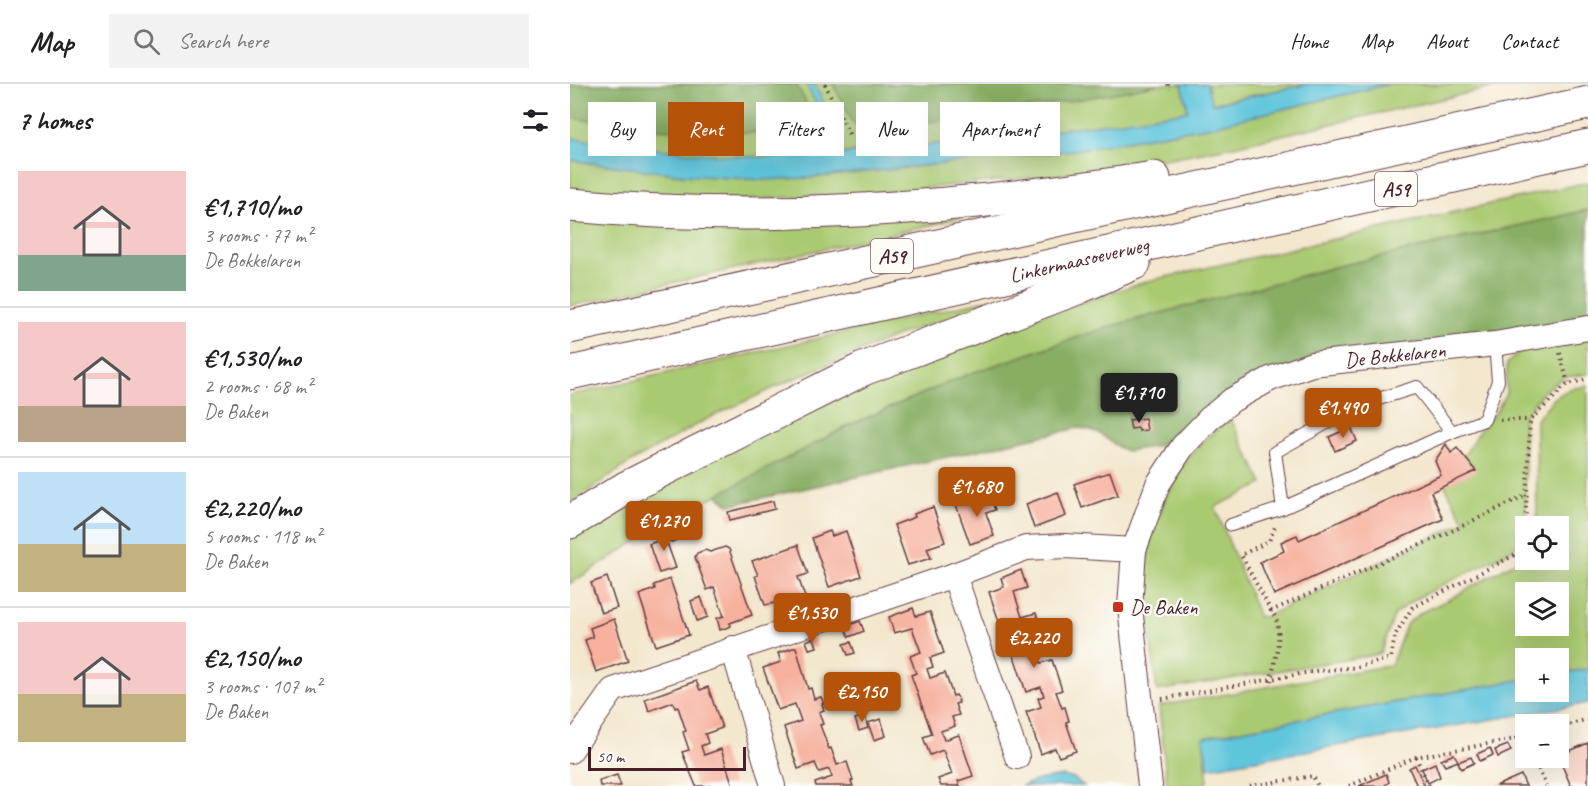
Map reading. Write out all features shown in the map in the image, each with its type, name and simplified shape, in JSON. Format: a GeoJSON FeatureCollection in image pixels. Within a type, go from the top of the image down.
{"type":"FeatureCollection","features":[{"type":"Feature","properties":{"kind":"highway","name":"Linkermaasoeverweg"},"geometry":{"type":"LineString","coordinates":[[570,327],[1588,103]]}},
{"type":"Feature","properties":{"kind":"highway","name":"Linkermaasoeverweg"},"geometry":{"type":"LineString","coordinates":[[570,373],[1588,146]]}},
{"type":"Feature","properties":{"kind":"highway","name":"A59"},"geometry":{"type":"LineString","coordinates":[[570,205],[668,212],[843,212],[941,206],[1022,197],[1167,176],[1190,175],[1215,186]]}},
{"type":"Feature","properties":{"kind":"highway","name":"A59"},"geometry":{"type":"LineString","coordinates":[[570,522],[626,488],[863,369],[1077,288],[1205,232]]}},
{"type":"Feature","properties":{"kind":"street","name":"De Bokkelaren"},"geometry":{"type":"LineString","coordinates":[[1150,786],[1130,607],[1134,550],[1158,484],[1183,446],[1210,418],[1232,400],[1270,379],[1312,364],[1495,344],[1588,327]]}},
{"type":"Feature","properties":{"kind":"street"},"geometry":{"type":"LineString","coordinates":[[570,751],[613,690],[1026,549],[1065,546],[1134,550]]}},
{"type":"Feature","properties":{"kind":"street"},"geometry":{"type":"LineString","coordinates":[[954,575],[1017,757]]}},
{"type":"Feature","properties":{"kind":"street"},"geometry":{"type":"LineString","coordinates":[[733,648],[773,786]]}},
{"type":"Feature","properties":{"kind":"lane"},"geometry":{"type":"LineString","coordinates":[[1231,525],[1283,508],[1452,432],[1484,420],[1498,381],[1495,344]]}},
{"type":"Feature","properties":{"kind":"lane"},"geometry":{"type":"LineString","coordinates":[[1283,508],[1275,452],[1359,405],[1417,387],[1452,432]]}},
{"type":"Feature","properties":{"kind":"path"},"geometry":{"type":"LineString","coordinates":[[825,84],[850,136]]}},
{"type":"Feature","properties":{"kind":"path"},"geometry":{"type":"LineString","coordinates":[[1168,84],[1169,90]]}},
{"type":"Feature","properties":{"kind":"path"},"geometry":{"type":"LineString","coordinates":[[1555,333],[1568,384]]}},
{"type":"Feature","properties":{"kind":"path"},"geometry":{"type":"LineString","coordinates":[[1484,420],[1530,420],[1568,384],[1588,380]]}},
{"type":"Feature","properties":{"kind":"path"},"geometry":{"type":"LineString","coordinates":[[1140,702],[1271,681],[1316,671],[1358,667],[1391,658],[1395,635],[1412,608],[1524,550],[1530,420]]}},
{"type":"Feature","properties":{"kind":"path"},"geometry":{"type":"LineString","coordinates":[[1271,611],[1527,495]]}},
{"type":"Feature","properties":{"kind":"path"},"geometry":{"type":"LineString","coordinates":[[1271,681],[1278,630],[1275,616],[1240,555],[1269,541],[1283,508]]}},
{"type":"Feature","properties":{"kind":"path"},"geometry":{"type":"LineString","coordinates":[[1569,725],[1588,719]]}},
{"type":"Feature","properties":{"kind":"path"},"geometry":{"type":"LineString","coordinates":[[1349,786],[1416,757],[1515,740]]}},
{"type":"Feature","properties":{"kind":"path"},"geometry":{"type":"LineString","coordinates":[[1416,757],[1429,786]]}},
{"type":"Feature","properties":{"kind":"path"},"geometry":{"type":"LineString","coordinates":[[1538,768],[1546,786]]}},
{"type":"Feature","properties":{"kind":"path"},"geometry":{"type":"LineString","coordinates":[[1250,786],[1313,776],[1318,786]]}},
{"type":"Feature","properties":{"kind":"green space"},"geometry":{"type":"Polygon","coordinates":[[[570,84],[1182,84],[1188,111],[1060,131],[1060,102],[940,102],[940,143],[928,144],[928,102],[856,102],[856,152],[844,153],[844,102],[756,102],[756,156],[816,156],[761,158],[731,156],[744,156],[744,102],[668,102],[668,151],[656,149],[656,102],[588,102],[588,140],[570,138],[570,84]]]}},
{"type":"Feature","properties":{"kind":"green space"},"geometry":{"type":"Polygon","coordinates":[[[570,84],[796,84],[806,102],[756,102],[756,133],[744,132],[744,102],[668,102],[668,130],[656,129],[656,102],[588,102],[588,120],[570,118],[570,84]]]}},
{"type":"Feature","properties":{"kind":"green space"},"geometry":{"type":"Polygon","coordinates":[[[833,84],[1160,84],[1060,103],[940,102],[940,120],[928,122],[928,102],[856,102],[856,124],[833,84]]]}},
{"type":"Feature","properties":{"kind":"green space"},"geometry":{"type":"Polygon","coordinates":[[[1207,84],[1309,84],[1211,104],[1207,84]]]}},
{"type":"Feature","properties":{"kind":"green space"},"geometry":{"type":"Polygon","coordinates":[[[1389,84],[1509,84],[1229,147],[1105,170],[887,192],[738,200],[570,193],[570,160],[684,175],[808,178],[1017,156],[1060,156],[1060,151],[1212,126],[1389,84]]]}},
{"type":"Feature","properties":{"kind":"green space"},"geometry":{"type":"Polygon","coordinates":[[[1588,182],[1588,210],[1335,267],[1108,327],[966,375],[850,425],[668,521],[570,584],[570,533],[774,422],[1022,321],[1148,281],[1588,182]]]}},
{"type":"Feature","properties":{"kind":"green space"},"geometry":{"type":"Polygon","coordinates":[[[997,210],[570,306],[570,214],[997,210]]]}},
{"type":"Feature","properties":{"kind":"green space"},"geometry":{"type":"Polygon","coordinates":[[[1588,210],[1588,318],[1437,341],[1321,351],[1171,444],[1127,451],[1094,431],[1078,428],[730,505],[717,495],[850,425],[966,375],[1108,327],[1335,267],[1588,210]]]}},
{"type":"Feature","properties":{"kind":"green space"},"geometry":{"type":"Polygon","coordinates":[[[991,299],[970,311],[904,333],[791,380],[707,419],[631,462],[570,503],[570,395],[991,299]]]}},
{"type":"Feature","properties":{"kind":"green space"},"geometry":{"type":"Polygon","coordinates":[[[1588,337],[1588,374],[1564,377],[1545,390],[1524,416],[1526,516],[1515,516],[1515,547],[1415,599],[1395,614],[1380,654],[1157,691],[1146,587],[1151,540],[1158,517],[1180,472],[1210,435],[1228,421],[1232,422],[1263,484],[1215,507],[1259,617],[1267,616],[1465,522],[1445,486],[1482,427],[1496,412],[1506,393],[1507,363],[1522,350],[1588,337]]]}},
{"type":"Feature","properties":{"kind":"green space"},"geometry":{"type":"Polygon","coordinates":[[[1588,386],[1588,669],[1569,672],[1569,648],[1515,648],[1515,681],[1203,738],[1208,780],[1203,786],[1167,786],[1159,706],[1391,665],[1407,623],[1422,612],[1450,599],[1515,562],[1515,570],[1569,570],[1569,516],[1537,516],[1536,420],[1553,399],[1569,389],[1588,386]]]}},
{"type":"Feature","properties":{"kind":"water"},"geometry":{"type":"Polygon","coordinates":[[[806,84],[814,84],[823,102],[815,102],[806,84]]]}},
{"type":"Feature","properties":{"kind":"water"},"geometry":{"type":"Polygon","coordinates":[[[1182,84],[1207,84],[1212,104],[1309,84],[1389,84],[1212,126],[1060,151],[1060,129],[1188,111],[1182,84]]]}},
{"type":"Feature","properties":{"kind":"water"},"geometry":{"type":"Polygon","coordinates":[[[570,138],[588,140],[588,156],[656,156],[656,149],[668,150],[668,156],[801,157],[844,156],[844,154],[856,153],[856,156],[928,156],[928,145],[940,143],[940,156],[1017,156],[808,178],[762,180],[684,175],[570,160],[570,138]]]}},
{"type":"Feature","properties":{"kind":"water"},"geometry":{"type":"Polygon","coordinates":[[[1588,669],[1588,703],[1208,768],[1203,738],[1209,736],[1515,681],[1515,702],[1569,702],[1569,672],[1588,669]]]}},
{"type":"Feature","properties":{"kind":"water"},"geometry":{"type":"Polygon","coordinates":[[[1063,776],[1075,779],[1084,786],[1021,786],[1038,780],[1063,776]]]}},
{"type":"Feature","properties":{"kind":"building"},"geometry":{"type":"Polygon","coordinates":[[[1145,418],[1147,430],[1131,429],[1129,420],[1145,418]]]}},
{"type":"Feature","properties":{"kind":"building"},"geometry":{"type":"Polygon","coordinates":[[[1351,427],[1357,441],[1335,451],[1329,437],[1351,427]]]}},
{"type":"Feature","properties":{"kind":"building"},"geometry":{"type":"Polygon","coordinates":[[[1446,444],[1451,453],[1457,448],[1476,471],[1431,492],[1443,519],[1274,595],[1260,562],[1284,551],[1281,542],[1297,535],[1299,540],[1441,475],[1435,461],[1446,444]]]}},
{"type":"Feature","properties":{"kind":"building"},"geometry":{"type":"Polygon","coordinates":[[[1110,472],[1118,495],[1082,508],[1074,484],[1110,472]]]}},
{"type":"Feature","properties":{"kind":"building"},"geometry":{"type":"Polygon","coordinates":[[[1058,492],[1066,516],[1034,528],[1026,504],[1058,492]]]}},
{"type":"Feature","properties":{"kind":"building"},"geometry":{"type":"Polygon","coordinates":[[[989,493],[995,510],[986,513],[994,536],[970,544],[956,505],[989,493]]]}},
{"type":"Feature","properties":{"kind":"building"},"geometry":{"type":"Polygon","coordinates":[[[773,501],[775,509],[730,520],[728,512],[773,501]]]}},
{"type":"Feature","properties":{"kind":"building"},"geometry":{"type":"Polygon","coordinates":[[[933,507],[945,542],[927,548],[931,558],[908,565],[894,525],[933,507]]]}},
{"type":"Feature","properties":{"kind":"building"},"geometry":{"type":"Polygon","coordinates":[[[672,528],[677,530],[679,535],[677,540],[672,542],[666,540],[676,568],[659,573],[649,544],[666,538],[667,530],[672,528]]]}},
{"type":"Feature","properties":{"kind":"building"},"geometry":{"type":"Polygon","coordinates":[[[830,531],[832,536],[846,531],[861,576],[829,587],[812,538],[830,531]]]}},
{"type":"Feature","properties":{"kind":"building"},"geometry":{"type":"Polygon","coordinates":[[[798,545],[808,574],[798,577],[805,597],[781,605],[780,602],[765,605],[752,561],[798,545]]]}},
{"type":"Feature","properties":{"kind":"building"},"geometry":{"type":"Polygon","coordinates":[[[725,547],[729,549],[752,615],[730,623],[731,626],[720,630],[717,618],[724,616],[714,587],[707,590],[695,557],[697,553],[705,550],[710,552],[725,547]]]}},
{"type":"Feature","properties":{"kind":"building"},"geometry":{"type":"Polygon","coordinates":[[[1021,570],[1027,588],[1014,592],[1022,617],[1036,613],[1047,647],[1037,651],[1041,663],[1052,660],[1062,690],[1056,692],[1062,708],[1065,707],[1069,721],[1066,722],[1076,751],[1059,757],[1055,748],[1041,754],[1026,712],[1041,707],[1038,698],[1044,696],[1041,687],[1026,692],[1012,650],[1027,645],[1021,627],[1003,633],[989,592],[1004,587],[1001,578],[1021,570]]]}},
{"type":"Feature","properties":{"kind":"building"},"geometry":{"type":"Polygon","coordinates":[[[607,577],[617,608],[601,613],[591,583],[607,577]]]}},
{"type":"Feature","properties":{"kind":"building"},"geometry":{"type":"Polygon","coordinates":[[[670,579],[689,635],[656,646],[639,595],[655,589],[654,585],[670,579]]]}},
{"type":"Feature","properties":{"kind":"building"},"geometry":{"type":"Polygon","coordinates":[[[701,597],[708,617],[697,621],[691,601],[701,597]]]}},
{"type":"Feature","properties":{"kind":"building"},"geometry":{"type":"Polygon","coordinates":[[[913,608],[916,616],[930,612],[944,653],[930,658],[933,667],[927,669],[930,678],[945,673],[953,696],[956,695],[959,703],[955,704],[959,715],[952,717],[955,726],[941,731],[944,740],[959,735],[973,776],[958,781],[960,786],[941,786],[938,779],[952,774],[943,750],[930,755],[923,737],[932,734],[911,675],[916,673],[910,656],[921,652],[912,628],[894,633],[889,617],[913,608]]]}},
{"type":"Feature","properties":{"kind":"building"},"geometry":{"type":"Polygon","coordinates":[[[614,619],[628,661],[596,672],[585,640],[593,637],[590,628],[614,619]]]}},
{"type":"Feature","properties":{"kind":"building"},"geometry":{"type":"Polygon","coordinates":[[[860,621],[864,631],[849,637],[845,627],[860,621]]]}},
{"type":"Feature","properties":{"kind":"building"},"geometry":{"type":"Polygon","coordinates":[[[814,638],[817,647],[809,649],[806,641],[814,638]]]}},
{"type":"Feature","properties":{"kind":"building"},"geometry":{"type":"Polygon","coordinates":[[[851,642],[855,653],[848,655],[844,644],[851,642]]]}},
{"type":"Feature","properties":{"kind":"building"},"geometry":{"type":"Polygon","coordinates":[[[796,647],[808,689],[811,688],[814,699],[821,697],[824,704],[822,704],[824,710],[819,712],[823,724],[820,725],[829,749],[831,748],[837,765],[847,762],[853,786],[816,786],[815,783],[832,777],[829,769],[819,772],[815,763],[798,769],[784,727],[801,721],[795,704],[778,710],[763,668],[781,662],[778,653],[796,647]]]}},
{"type":"Feature","properties":{"kind":"building"},"geometry":{"type":"Polygon","coordinates":[[[696,681],[700,690],[708,687],[722,728],[705,734],[708,743],[701,746],[704,755],[721,749],[733,786],[696,786],[682,752],[689,750],[683,732],[686,731],[678,707],[675,708],[673,702],[649,711],[645,699],[696,681]]]}},
{"type":"Feature","properties":{"kind":"building"},"geometry":{"type":"Polygon","coordinates":[[[871,690],[877,707],[864,712],[861,702],[856,704],[850,697],[871,690]]]}},
{"type":"Feature","properties":{"kind":"building"},"geometry":{"type":"Polygon","coordinates":[[[865,716],[868,728],[859,731],[855,719],[865,716]]]}},
{"type":"Feature","properties":{"kind":"building"},"geometry":{"type":"Polygon","coordinates":[[[881,719],[886,736],[874,740],[868,723],[881,719]]]}},
{"type":"Feature","properties":{"kind":"building"},"geometry":{"type":"Polygon","coordinates":[[[1588,743],[1588,786],[1571,786],[1563,768],[1569,768],[1569,751],[1588,743]]]}},
{"type":"Feature","properties":{"kind":"building"},"geometry":{"type":"Polygon","coordinates":[[[1508,745],[1511,751],[1498,757],[1495,750],[1508,745]]]}},
{"type":"Feature","properties":{"kind":"building"},"geometry":{"type":"Polygon","coordinates":[[[1490,748],[1493,755],[1480,761],[1477,754],[1490,748]]]}},
{"type":"Feature","properties":{"kind":"building"},"geometry":{"type":"Polygon","coordinates":[[[1454,754],[1458,761],[1445,766],[1441,760],[1454,754]]]}},
{"type":"Feature","properties":{"kind":"building"},"geometry":{"type":"Polygon","coordinates":[[[1471,757],[1474,763],[1461,769],[1458,762],[1471,757]]]}},
{"type":"Feature","properties":{"kind":"building"},"geometry":{"type":"Polygon","coordinates":[[[1435,763],[1440,777],[1428,783],[1422,769],[1435,763]]]}},
{"type":"Feature","properties":{"kind":"building"},"geometry":{"type":"Polygon","coordinates":[[[1415,765],[1425,786],[1417,786],[1409,768],[1415,765]]]}},
{"type":"Feature","properties":{"kind":"building"},"geometry":{"type":"Polygon","coordinates":[[[1386,774],[1389,782],[1384,786],[1359,786],[1386,774]]]}},
{"type":"Feature","properties":{"kind":"building"},"geometry":{"type":"Polygon","coordinates":[[[617,775],[621,786],[600,786],[599,781],[617,775]]]}},
{"type":"Feature","properties":{"kind":"building"},"geometry":{"type":"Polygon","coordinates":[[[1521,775],[1526,786],[1496,786],[1505,782],[1521,775]]]}},
{"type":"Feature","properties":{"kind":"place","name":"De Baken"},"geometry":{"type":"Point","coordinates":[1118,607]}}]}
